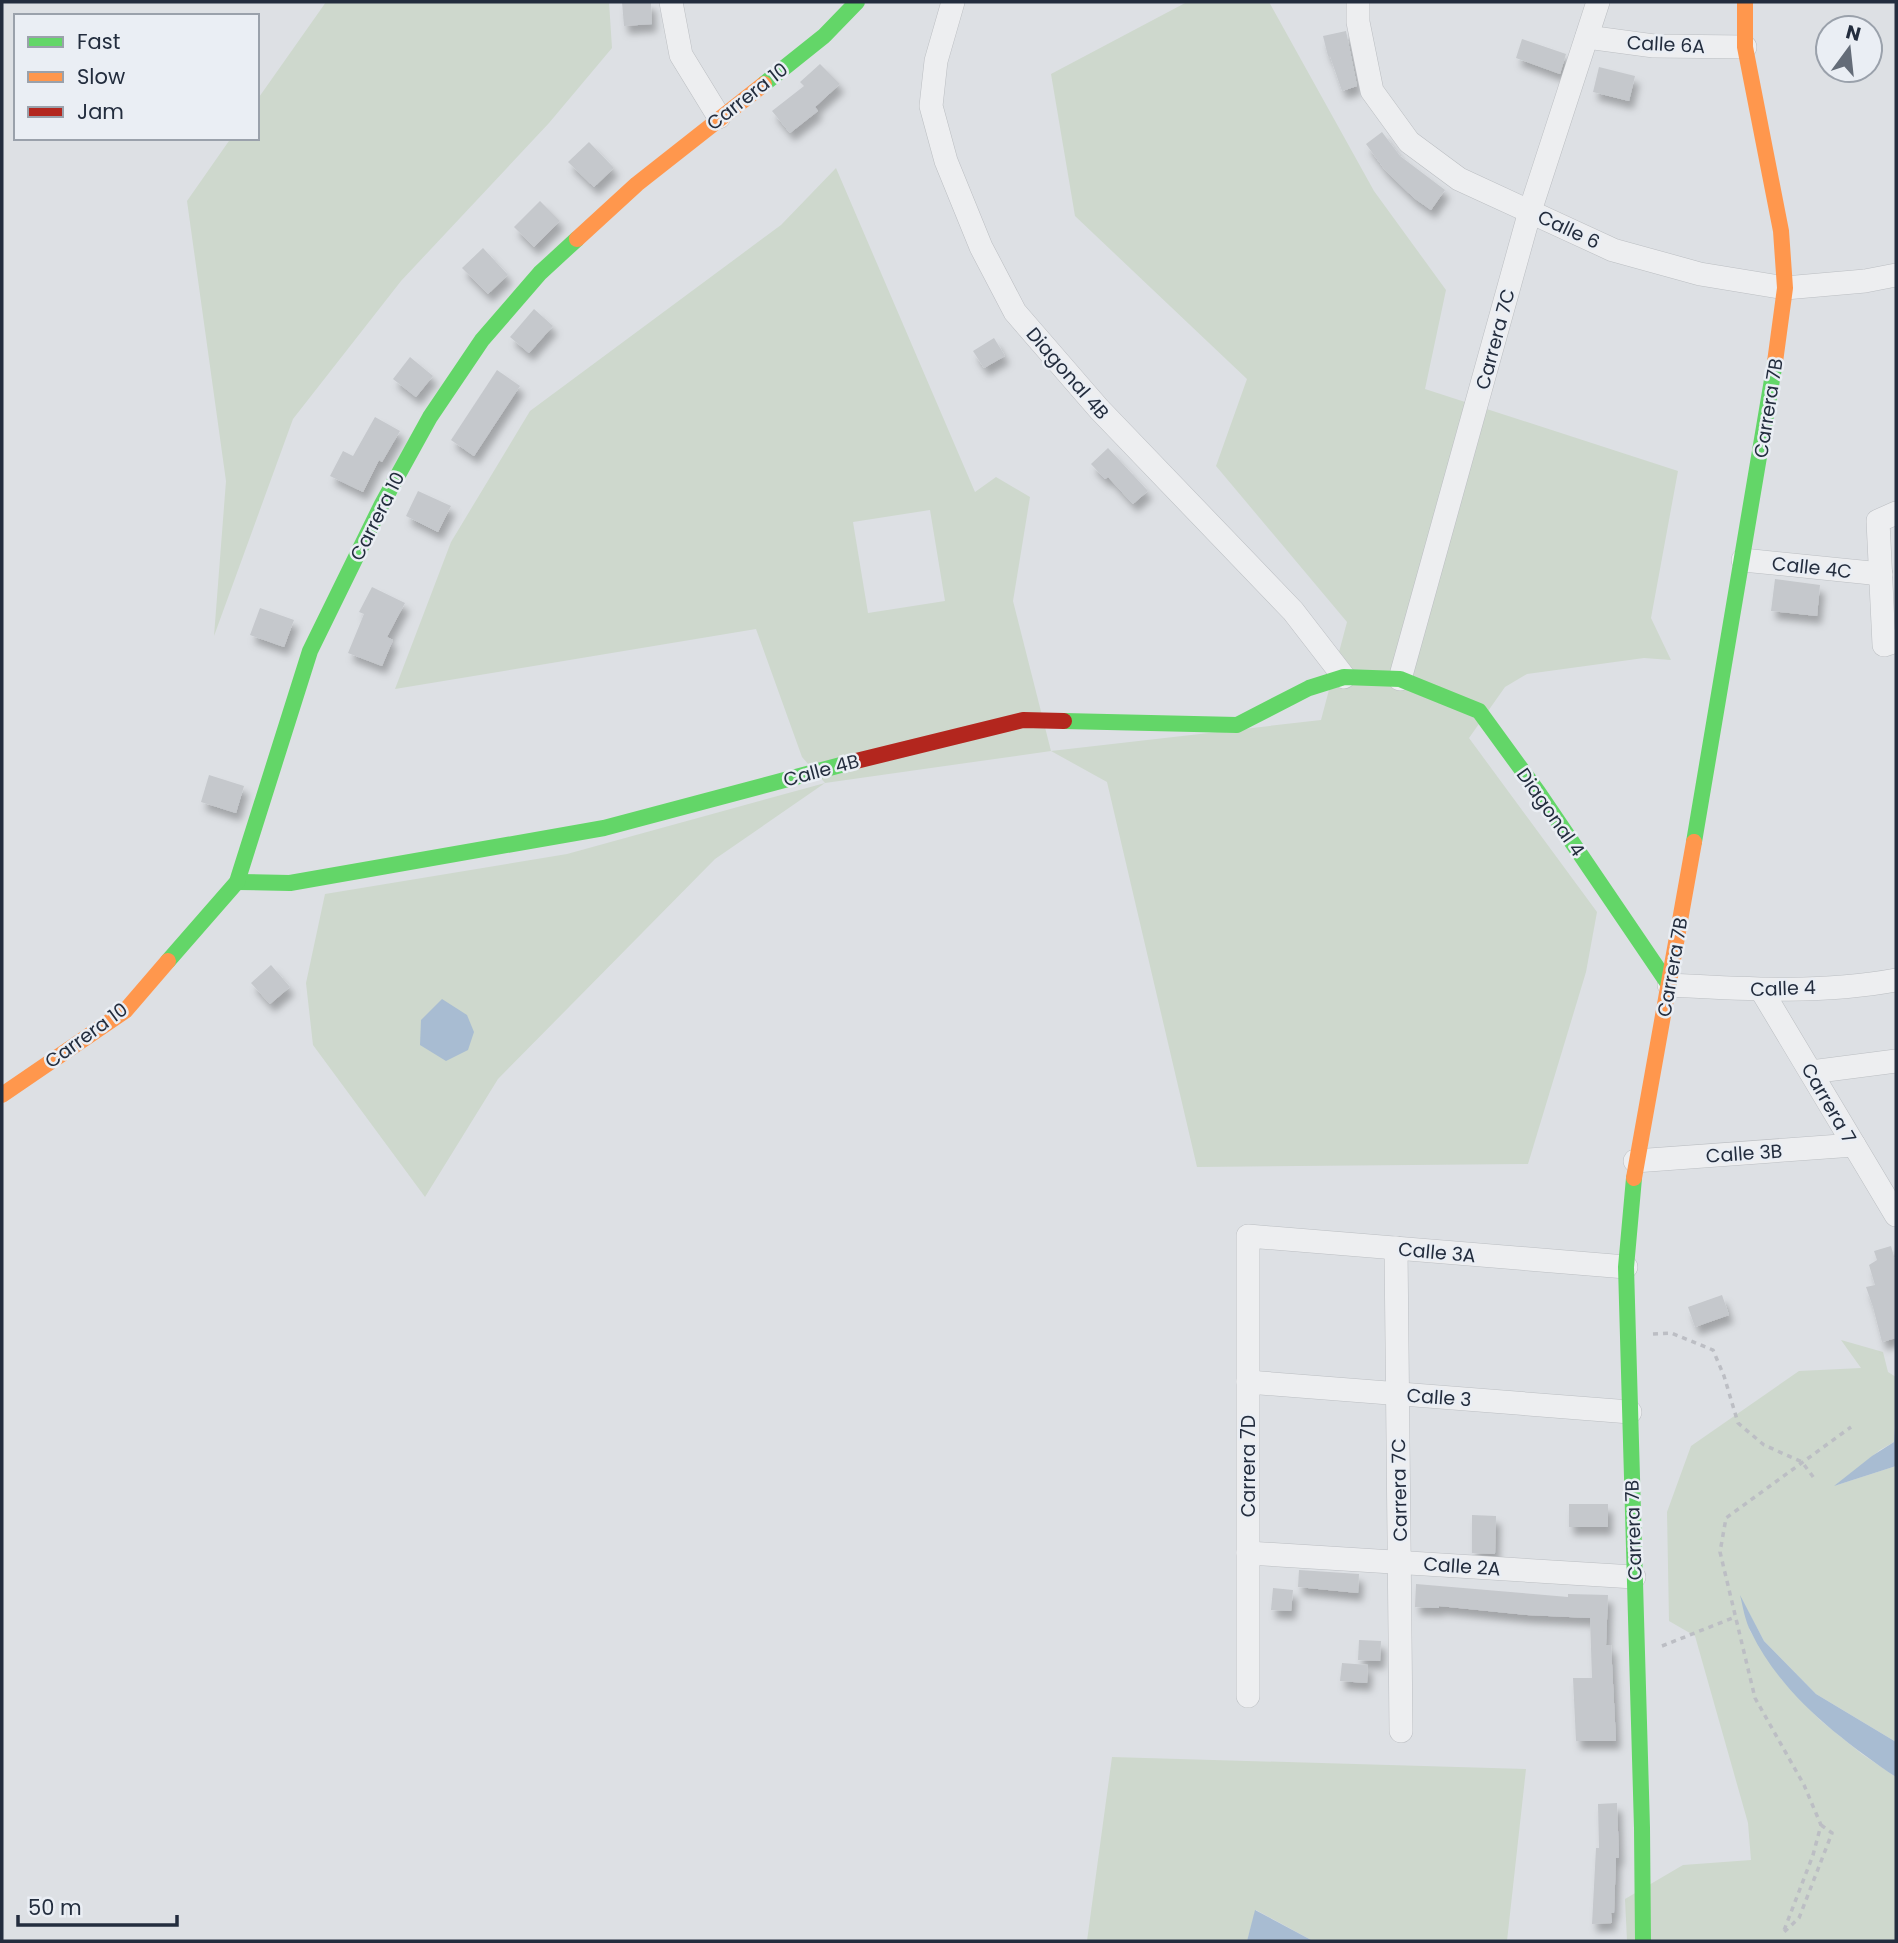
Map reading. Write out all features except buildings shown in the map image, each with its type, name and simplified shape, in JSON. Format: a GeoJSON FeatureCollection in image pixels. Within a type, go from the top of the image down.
{"type":"FeatureCollection","features":[{"type":"Feature","properties":{"kind":"street"},"geometry":{"type":"LineString","coordinates":[[671,2],[681,55],[719,117]]}},
{"type":"Feature","properties":{"kind":"street","name":"Carrera 10"},"geometry":{"type":"LineString","coordinates":[[2,1095],[125,1011],[237,882],[310,651],[382,504],[430,417],[482,340],[540,273],[636,184],[824,36],[858,2]]}},
{"type":"Feature","properties":{"kind":"street","name":"Diagonal 4B"},"geometry":{"type":"LineString","coordinates":[[953,2],[936,61],[931,106],[946,161],[981,247],[1015,312],[1099,409],[1293,611],[1344,677]]}},
{"type":"Feature","properties":{"kind":"street","name":"Calle 6"},"geometry":{"type":"LineString","coordinates":[[1358,2],[1358,22],[1372,91],[1409,142],[1459,179],[1613,250],[1700,274],[1785,288],[1865,281],[1896,275]]}},
{"type":"Feature","properties":{"kind":"street","name":"Carrera 7C"},"geometry":{"type":"LineString","coordinates":[[1400,679],[1530,211],[1598,2]]}},
{"type":"Feature","properties":{"kind":"street","name":"Carrera 7B"},"geometry":{"type":"LineString","coordinates":[[1643,1941],[1626,1267],[1635,1161],[1669,985],[1743,560],[1770,401],[1785,288],[1780,231],[1745,47],[1745,2]]}},
{"type":"Feature","properties":{"kind":"street","name":"Calle 6A"},"geometry":{"type":"LineString","coordinates":[[1587,37],[1654,46],[1745,47]]}},
{"type":"Feature","properties":{"kind":"street"},"geometry":{"type":"LineString","coordinates":[[1887,517],[1881,575],[1890,643]]}},
{"type":"Feature","properties":{"kind":"street","name":"Calle 4C"},"geometry":{"type":"LineString","coordinates":[[1743,560],[1881,575]]}},
{"type":"Feature","properties":{"kind":"street","name":"Calle 4B"},"geometry":{"type":"LineString","coordinates":[[237,882],[290,883],[604,828],[1023,720],[1237,725],[1309,688],[1344,677],[1400,679]]}},
{"type":"Feature","properties":{"kind":"street","name":"Diagonal 4"},"geometry":{"type":"LineString","coordinates":[[1400,679],[1479,711],[1538,792],[1669,985]]}},
{"type":"Feature","properties":{"kind":"street","name":"Calle 4"},"geometry":{"type":"LineString","coordinates":[[1669,985],[1762,990],[1876,984],[1896,980]]}},
{"type":"Feature","properties":{"kind":"street","name":"Carrera 7"},"geometry":{"type":"LineString","coordinates":[[1762,990],[1896,1215]]}},
{"type":"Feature","properties":{"kind":"street"},"geometry":{"type":"LineString","coordinates":[[1811,1072],[1896,1061]]}},
{"type":"Feature","properties":{"kind":"street","name":"Calle 3B"},"geometry":{"type":"LineString","coordinates":[[1635,1161],[1854,1146]]}},
{"type":"Feature","properties":{"kind":"street","name":"Calle 3A"},"geometry":{"type":"LineString","coordinates":[[1248,1236],[1626,1267]]}},
{"type":"Feature","properties":{"kind":"street","name":"Carrera 7D"},"geometry":{"type":"LineString","coordinates":[[1248,1236],[1248,1696]]}},
{"type":"Feature","properties":{"kind":"street","name":"Carrera 7C"},"geometry":{"type":"LineString","coordinates":[[1396,1248],[1401,1731]]}},
{"type":"Feature","properties":{"kind":"street","name":"Calle 3"},"geometry":{"type":"LineString","coordinates":[[1248,1382],[1630,1412]]}},
{"type":"Feature","properties":{"kind":"street","name":"Calle 2A"},"geometry":{"type":"LineString","coordinates":[[1248,1553],[1634,1577]]}},
{"type":"Feature","properties":{"kind":"path"},"geometry":{"type":"LineString","coordinates":[[1628,1336],[1671,1333],[1713,1350],[1738,1423],[1764,1446],[1802,1462],[1814,1478]]}},
{"type":"Feature","properties":{"kind":"path"},"geometry":{"type":"LineString","coordinates":[[1821,1825],[1813,1855],[1783,1933],[1799,1918],[1832,1833],[1821,1825],[1804,1785],[1755,1698],[1720,1552],[1726,1518],[1851,1427]]}},
{"type":"Feature","properties":{"kind":"path"},"geometry":{"type":"LineString","coordinates":[[1637,1656],[1735,1617]]}},
{"type":"Feature","properties":{"kind":"shaded area"},"geometry":{"type":"Polygon","coordinates":[[[326,2],[609,2],[612,48],[549,123],[401,281],[293,419],[214,636],[226,481],[187,201],[230,140],[259,140],[259,97],[326,2]]]}},
{"type":"Feature","properties":{"kind":"shaded area"},"geometry":{"type":"Polygon","coordinates":[[[1187,2],[1269,2],[1374,191],[1446,290],[1425,389],[1678,471],[1651,618],[1671,660],[1644,658],[1527,674],[1505,687],[1469,738],[1597,912],[1586,972],[1528,1164],[1197,1167],[1107,782],[1051,751],[1321,720],[1347,622],[1216,466],[1247,379],[1075,216],[1051,74],[1187,2]]]}},
{"type":"Feature","properties":{"kind":"shaded area"},"geometry":{"type":"Polygon","coordinates":[[[836,168],[975,492],[996,477],[1030,497],[1013,601],[1051,751],[825,783],[802,757],[756,629],[395,689],[451,542],[530,411],[781,225],[836,168]],[[930,510],[853,522],[868,613],[945,601],[930,510]]]}},
{"type":"Feature","properties":{"kind":"shaded area"},"geometry":{"type":"Polygon","coordinates":[[[825,783],[715,859],[498,1079],[425,1197],[313,1045],[306,983],[325,894],[567,854],[825,783]]]}},
{"type":"Feature","properties":{"kind":"shaded area"},"geometry":{"type":"Polygon","coordinates":[[[1841,1340],[1883,1352],[1888,1372],[1896,1377],[1894,1442],[1837,1485],[1896,1466],[1896,1742],[1816,1694],[1764,1641],[1742,1600],[1750,1631],[1782,1680],[1820,1720],[1896,1777],[1896,1941],[1627,1941],[1625,1899],[1683,1865],[1751,1860],[1748,1823],[1695,1636],[1669,1621],[1667,1512],[1691,1446],[1799,1371],[1861,1368],[1841,1340]]]}},
{"type":"Feature","properties":{"kind":"shaded area"},"geometry":{"type":"Polygon","coordinates":[[[1112,1757],[1526,1769],[1507,1941],[1313,1941],[1256,1910],[1247,1941],[1087,1941],[1112,1757]]]}},
{"type":"Feature","properties":{"kind":"water"},"geometry":{"type":"Polygon","coordinates":[[[442,999],[467,1015],[474,1032],[468,1050],[446,1061],[420,1045],[421,1020],[442,999]]]}},
{"type":"Feature","properties":{"kind":"water"},"geometry":{"type":"Polygon","coordinates":[[[1896,1414],[1896,1466],[1834,1486],[1894,1442],[1896,1414]]]}},
{"type":"Feature","properties":{"kind":"water"},"geometry":{"type":"Polygon","coordinates":[[[1740,1595],[1764,1641],[1816,1694],[1896,1742],[1896,1777],[1833,1731],[1795,1695],[1778,1675],[1749,1628],[1740,1595]]]}},
{"type":"Feature","properties":{"kind":"water"},"geometry":{"type":"Polygon","coordinates":[[[1255,1910],[1313,1941],[1247,1941],[1255,1910]]]}},
{"type":"Feature","properties":{"kind":"traffic: fast"},"geometry":{"type":"LineString","coordinates":[[764,84],[824,36],[857,2]]}},
{"type":"Feature","properties":{"kind":"traffic: fast"},"geometry":{"type":"LineString","coordinates":[[168,961],[237,882],[310,651],[382,504],[430,417],[482,340],[540,273],[577,239]]}},
{"type":"Feature","properties":{"kind":"traffic: fast"},"geometry":{"type":"LineString","coordinates":[[1694,842],[1775,362]]}},
{"type":"Feature","properties":{"kind":"traffic: fast"},"geometry":{"type":"LineString","coordinates":[[1064,721],[1237,725],[1309,688],[1344,677],[1400,679],[1479,711],[1538,792],[1669,985]]}},
{"type":"Feature","properties":{"kind":"traffic: fast"},"geometry":{"type":"LineString","coordinates":[[237,882],[290,883],[604,828],[852,762]]}},
{"type":"Feature","properties":{"kind":"traffic: fast"},"geometry":{"type":"LineString","coordinates":[[1634,1178],[1626,1267],[1643,1941]]}},
{"type":"Feature","properties":{"kind":"traffic: slow"},"geometry":{"type":"LineString","coordinates":[[1745,2],[1745,47],[1781,231],[1785,288],[1775,362]]}},
{"type":"Feature","properties":{"kind":"traffic: slow"},"geometry":{"type":"LineString","coordinates":[[577,239],[637,184],[764,84]]}},
{"type":"Feature","properties":{"kind":"traffic: slow"},"geometry":{"type":"LineString","coordinates":[[1634,1178],[1694,842]]}},
{"type":"Feature","properties":{"kind":"traffic: slow"},"geometry":{"type":"LineString","coordinates":[[2,1095],[125,1011],[168,961]]}},
{"type":"Feature","properties":{"kind":"traffic: jam"},"geometry":{"type":"LineString","coordinates":[[852,762],[1023,720],[1064,721]]}}]}
